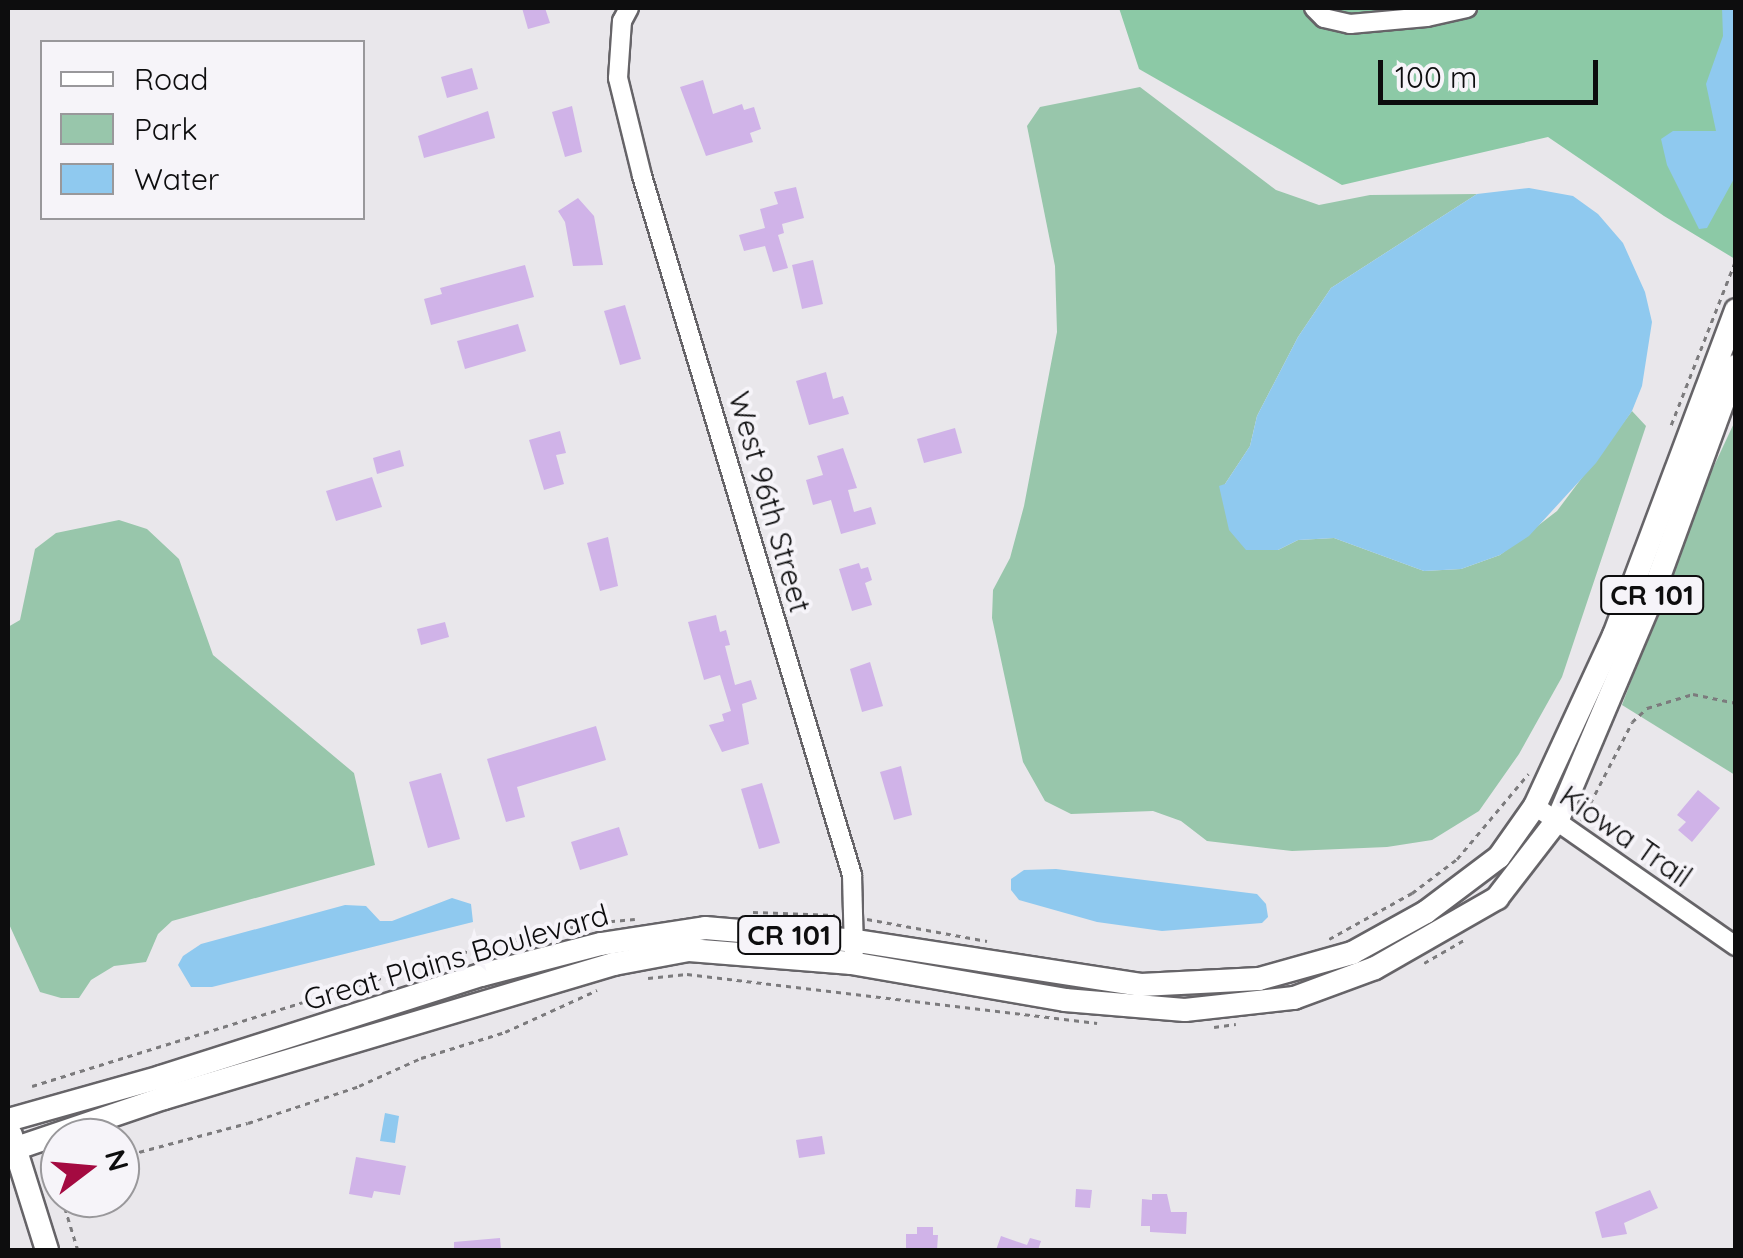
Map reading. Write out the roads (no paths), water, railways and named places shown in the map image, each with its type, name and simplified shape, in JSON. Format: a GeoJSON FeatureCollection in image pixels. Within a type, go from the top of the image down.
{"type":"FeatureCollection","features":[{"type":"Feature","properties":{"kind":"main road","name":"Great Plains Boulevard"},"geometry":{"type":"LineString","coordinates":[[8,1122],[481,975],[600,944],[706,928],[854,952],[1140,984],[1259,979],[1352,953],[1426,912],[1499,857],[1535,806],[1614,634],[1736,310]]}},
{"type":"Feature","properties":{"kind":"main road","name":"Great Plains Boulevard"},"geometry":{"type":"LineString","coordinates":[[12,1150],[164,1098],[614,964],[689,950],[854,952],[1065,1000],[1170,1009],[1294,998],[1389,961],[1496,898],[1558,820],[1648,607],[1736,366]]}},
{"type":"Feature","properties":{"kind":"main road"},"geometry":{"type":"LineString","coordinates":[[8,1122],[12,1150],[47,1250]]}},
{"type":"Feature","properties":{"kind":"street","name":"West 96th Street"},"geometry":{"type":"LineString","coordinates":[[629,8],[622,22],[618,78],[642,176],[852,875],[854,952]]}},
{"type":"Feature","properties":{"kind":"street"},"geometry":{"type":"LineString","coordinates":[[1314,8],[1324,18],[1350,24],[1427,17],[1467,8]]}},
{"type":"Feature","properties":{"kind":"street","name":"Kiowa Trail"},"geometry":{"type":"LineString","coordinates":[[1535,806],[1736,946]]}},
{"type":"Feature","properties":{"kind":"water"},"geometry":{"type":"Polygon","coordinates":[[[1722,8],[1735,8],[1735,177],[1707,228],[1699,229],[1667,165],[1661,139],[1673,131],[1716,131],[1706,84],[1723,36],[1722,8]]]}},
{"type":"Feature","properties":{"kind":"water"},"geometry":{"type":"Polygon","coordinates":[[[1529,188],[1573,196],[1598,214],[1623,243],[1645,292],[1652,322],[1642,386],[1632,411],[1596,463],[1529,536],[1500,555],[1461,569],[1424,571],[1334,538],[1298,540],[1278,550],[1246,550],[1229,530],[1219,486],[1225,484],[1250,446],[1257,416],[1298,337],[1331,288],[1477,194],[1529,188]]]}},
{"type":"Feature","properties":{"kind":"water"},"geometry":{"type":"Polygon","coordinates":[[[1056,869],[1257,894],[1266,904],[1268,917],[1262,923],[1162,931],[1097,922],[1019,900],[1011,890],[1011,879],[1024,870],[1056,869]]]}},
{"type":"Feature","properties":{"kind":"water"},"geometry":{"type":"Polygon","coordinates":[[[452,898],[471,904],[473,922],[212,987],[191,987],[178,965],[183,956],[201,944],[345,905],[366,906],[380,921],[392,921],[452,898]]]}},
{"type":"Feature","properties":{"kind":"water"},"geometry":{"type":"Polygon","coordinates":[[[385,1113],[399,1116],[395,1143],[380,1141],[385,1113]]]}}]}
